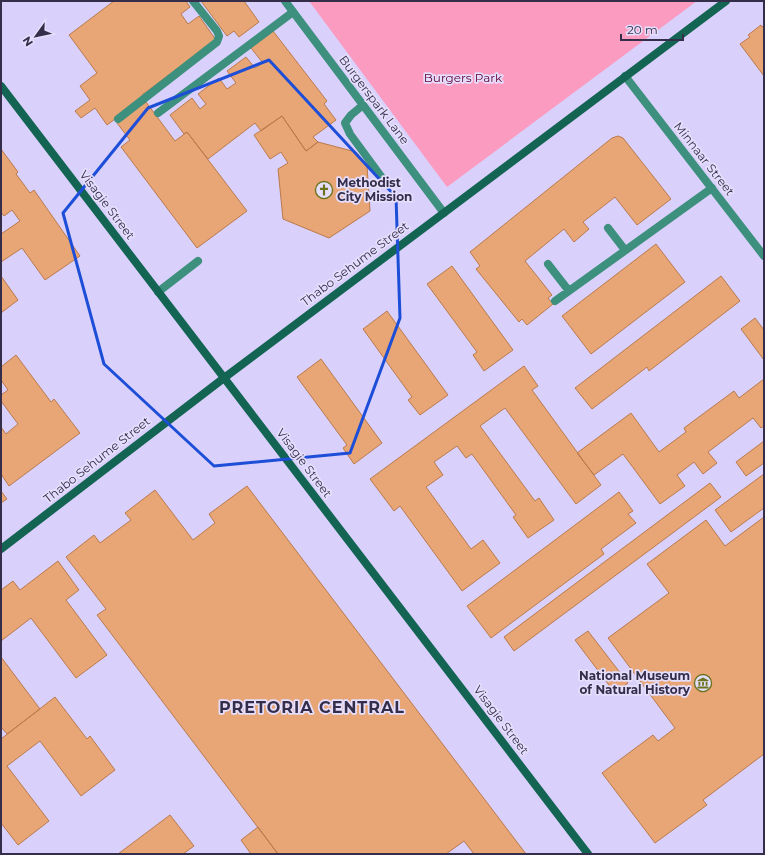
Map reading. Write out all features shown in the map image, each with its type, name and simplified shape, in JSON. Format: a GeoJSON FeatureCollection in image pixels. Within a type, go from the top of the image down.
{"type":"FeatureCollection","features":[{"type":"Feature","properties":{"kind":"street"},"geometry":{"type":"LineString","coordinates":[[118,119],[217,42],[219,36],[217,31],[193,1]]}},
{"type":"Feature","properties":{"kind":"street","name":"Burgerspark Lane"},"geometry":{"type":"LineString","coordinates":[[285,1],[444,213]]}},
{"type":"Feature","properties":{"kind":"street","name":"Thabo Sehume Street"},"geometry":{"type":"LineString","coordinates":[[1,549],[224,378],[726,1]]}},
{"type":"Feature","properties":{"kind":"street"},"geometry":{"type":"LineString","coordinates":[[158,113],[293,12]]}},
{"type":"Feature","properties":{"kind":"street","name":"Minnaar Street"},"geometry":{"type":"LineString","coordinates":[[625,76],[764,256]]}},
{"type":"Feature","properties":{"kind":"street","name":"Visagie Street"},"geometry":{"type":"LineString","coordinates":[[1,86],[588,854]]}},
{"type":"Feature","properties":{"kind":"street"},"geometry":{"type":"LineString","coordinates":[[363,105],[350,115],[345,123],[350,134],[386,183]]}},
{"type":"Feature","properties":{"kind":"street"},"geometry":{"type":"LineString","coordinates":[[554,301],[712,188]]}},
{"type":"Feature","properties":{"kind":"street"},"geometry":{"type":"LineString","coordinates":[[608,228],[625,250]]}},
{"type":"Feature","properties":{"kind":"street"},"geometry":{"type":"LineString","coordinates":[[158,292],[198,261]]}},
{"type":"Feature","properties":{"kind":"street"},"geometry":{"type":"LineString","coordinates":[[548,264],[568,291]]}},
{"type":"Feature","properties":{"kind":"highlighted area"},"geometry":{"type":"Polygon","coordinates":[[[269,60],[396,197],[400,318],[350,453],[214,466],[104,364],[63,213],[148,108],[269,60]]]}},
{"type":"Feature","properties":{"kind":"green space","name":"Burgers Park"},"geometry":{"type":"Polygon","coordinates":[[[309,1],[697,1],[447,187],[309,1]]]}},
{"type":"Feature","properties":{"kind":"building"},"geometry":{"type":"Polygon","coordinates":[[[114,1],[186,1],[190,7],[181,14],[188,24],[199,16],[216,40],[142,95],[144,98],[107,125],[95,108],[81,118],[75,111],[90,100],[80,86],[97,73],[69,35],[114,1]]]}},
{"type":"Feature","properties":{"kind":"building"},"geometry":{"type":"Polygon","coordinates":[[[201,1],[244,1],[259,22],[239,37],[234,31],[227,36],[201,1]]]}},
{"type":"Feature","properties":{"kind":"building"},"geometry":{"type":"Polygon","coordinates":[[[761,25],[762,27],[764,26],[764,76],[740,44],[750,37],[748,35],[761,25]]]}},
{"type":"Feature","properties":{"kind":"building"},"geometry":{"type":"Polygon","coordinates":[[[273,31],[327,101],[324,104],[336,120],[313,137],[318,142],[306,151],[282,116],[261,131],[255,123],[208,159],[187,132],[184,134],[170,115],[192,98],[200,109],[206,104],[198,94],[219,78],[227,89],[236,83],[227,71],[246,57],[255,68],[263,63],[251,48],[273,31]]]}},
{"type":"Feature","properties":{"kind":"building"},"geometry":{"type":"Polygon","coordinates":[[[146,102],[175,141],[187,132],[247,211],[197,248],[121,147],[130,140],[117,123],[146,102]]]}},
{"type":"Feature","properties":{"kind":"building","name":"Methodist City Mission"},"geometry":{"type":"Polygon","coordinates":[[[282,116],[306,151],[318,142],[356,152],[367,166],[370,211],[329,238],[283,219],[278,169],[288,163],[281,152],[270,159],[254,135],[282,116]]]}},
{"type":"Feature","properties":{"kind":"building"},"geometry":{"type":"Polygon","coordinates":[[[618,136],[623,138],[671,199],[637,225],[615,197],[583,222],[589,229],[574,242],[564,229],[525,261],[552,295],[548,298],[553,304],[527,325],[522,319],[519,322],[476,269],[480,266],[470,252],[612,138],[618,136]]]}},
{"type":"Feature","properties":{"kind":"building"},"geometry":{"type":"Polygon","coordinates":[[[1,149],[18,172],[16,174],[30,193],[34,190],[80,256],[45,280],[22,248],[1,262],[1,234],[20,221],[12,210],[4,216],[1,212],[1,149]]]}},
{"type":"Feature","properties":{"kind":"building"},"geometry":{"type":"Polygon","coordinates":[[[656,244],[685,282],[591,354],[562,316],[656,244]]]}},
{"type":"Feature","properties":{"kind":"building"},"geometry":{"type":"Polygon","coordinates":[[[452,266],[513,350],[484,371],[473,355],[477,352],[427,284],[452,266]]]}},
{"type":"Feature","properties":{"kind":"building"},"geometry":{"type":"Polygon","coordinates":[[[1,276],[18,300],[1,313],[1,276]]]}},
{"type":"Feature","properties":{"kind":"building"},"geometry":{"type":"Polygon","coordinates":[[[721,276],[740,301],[649,371],[647,367],[592,409],[575,388],[721,276]]]}},
{"type":"Feature","properties":{"kind":"building"},"geometry":{"type":"Polygon","coordinates":[[[387,311],[448,395],[420,415],[408,400],[412,397],[363,329],[387,311]]]}},
{"type":"Feature","properties":{"kind":"building"},"geometry":{"type":"Polygon","coordinates":[[[755,318],[764,330],[764,360],[741,329],[755,318]]]}},
{"type":"Feature","properties":{"kind":"building"},"geometry":{"type":"Polygon","coordinates":[[[16,355],[51,402],[54,399],[80,433],[9,486],[1,474],[1,427],[6,434],[18,424],[1,401],[1,395],[8,390],[1,380],[1,367],[16,355]]]}},
{"type":"Feature","properties":{"kind":"building"},"geometry":{"type":"Polygon","coordinates":[[[321,359],[382,443],[354,464],[343,448],[347,445],[297,377],[321,359]]]}},
{"type":"Feature","properties":{"kind":"building"},"geometry":{"type":"Polygon","coordinates":[[[524,366],[538,386],[532,390],[601,485],[576,504],[505,408],[480,426],[535,501],[539,498],[554,520],[528,538],[513,517],[516,515],[472,454],[466,458],[457,446],[434,462],[443,475],[426,487],[471,549],[483,540],[500,563],[462,591],[400,506],[394,511],[370,479],[524,366]]]}},
{"type":"Feature","properties":{"kind":"building"},"geometry":{"type":"Polygon","coordinates":[[[764,379],[764,426],[761,428],[753,418],[708,452],[717,463],[703,474],[694,462],[677,475],[685,486],[660,504],[623,454],[594,475],[577,453],[631,413],[659,452],[686,432],[684,428],[734,391],[739,398],[764,379]]]}},
{"type":"Feature","properties":{"kind":"building"},"geometry":{"type":"Polygon","coordinates":[[[764,441],[764,463],[746,476],[736,462],[764,441]]]}},
{"type":"Feature","properties":{"kind":"building"},"geometry":{"type":"Polygon","coordinates":[[[764,474],[764,508],[731,532],[715,510],[764,474]]]}},
{"type":"Feature","properties":{"kind":"building"},"geometry":{"type":"Polygon","coordinates":[[[710,483],[721,497],[514,651],[504,637],[710,483]]]}},
{"type":"Feature","properties":{"kind":"building"},"geometry":{"type":"Polygon","coordinates":[[[247,486],[526,854],[474,854],[464,841],[446,854],[278,854],[97,615],[106,609],[66,557],[94,535],[100,543],[131,520],[125,513],[155,490],[193,540],[215,523],[209,514],[247,486]]]}},
{"type":"Feature","properties":{"kind":"building"},"geometry":{"type":"Polygon","coordinates":[[[1,491],[7,499],[1,503],[1,491]]]}},
{"type":"Feature","properties":{"kind":"building"},"geometry":{"type":"Polygon","coordinates":[[[619,492],[633,511],[628,514],[636,523],[601,549],[604,554],[491,638],[467,606],[619,492]]]}},
{"type":"Feature","properties":{"kind":"building","name":"National Museum of Natural History"},"geometry":{"type":"Polygon","coordinates":[[[764,517],[764,754],[703,800],[707,805],[655,843],[602,773],[653,735],[658,741],[675,728],[608,638],[669,593],[647,564],[706,520],[725,546],[764,517]]]}},
{"type":"Feature","properties":{"kind":"building"},"geometry":{"type":"Polygon","coordinates":[[[58,561],[79,590],[66,600],[107,655],[76,678],[31,618],[1,641],[1,590],[13,581],[20,590],[58,561]]]}},
{"type":"Feature","properties":{"kind":"building"},"geometry":{"type":"Polygon","coordinates":[[[588,631],[628,683],[615,693],[575,640],[588,631]]]}},
{"type":"Feature","properties":{"kind":"building"},"geometry":{"type":"Polygon","coordinates":[[[1,657],[40,709],[7,734],[1,727],[1,657]]]}},
{"type":"Feature","properties":{"kind":"building"},"geometry":{"type":"Polygon","coordinates":[[[55,697],[87,739],[90,736],[115,770],[81,796],[40,741],[7,766],[49,821],[18,845],[1,823],[1,739],[55,697]]]}},
{"type":"Feature","properties":{"kind":"building"},"geometry":{"type":"Polygon","coordinates":[[[170,815],[194,846],[183,854],[118,854],[170,815]]]}},
{"type":"Feature","properties":{"kind":"building"},"geometry":{"type":"Polygon","coordinates":[[[258,827],[278,854],[251,854],[241,840],[258,827]]]}},
{"type":"Feature","properties":{"kind":"place","name":"Methodist City Mission"},"geometry":{"type":"Point","coordinates":[324,190]}},
{"type":"Feature","properties":{"kind":"place","name":"National Museum of Natural History"},"geometry":{"type":"Point","coordinates":[703,683]}},
{"type":"Feature","properties":{"kind":"district","name":"PRETORIA CENTRAL"},"geometry":{"type":"Point","coordinates":[312,707]}}]}
